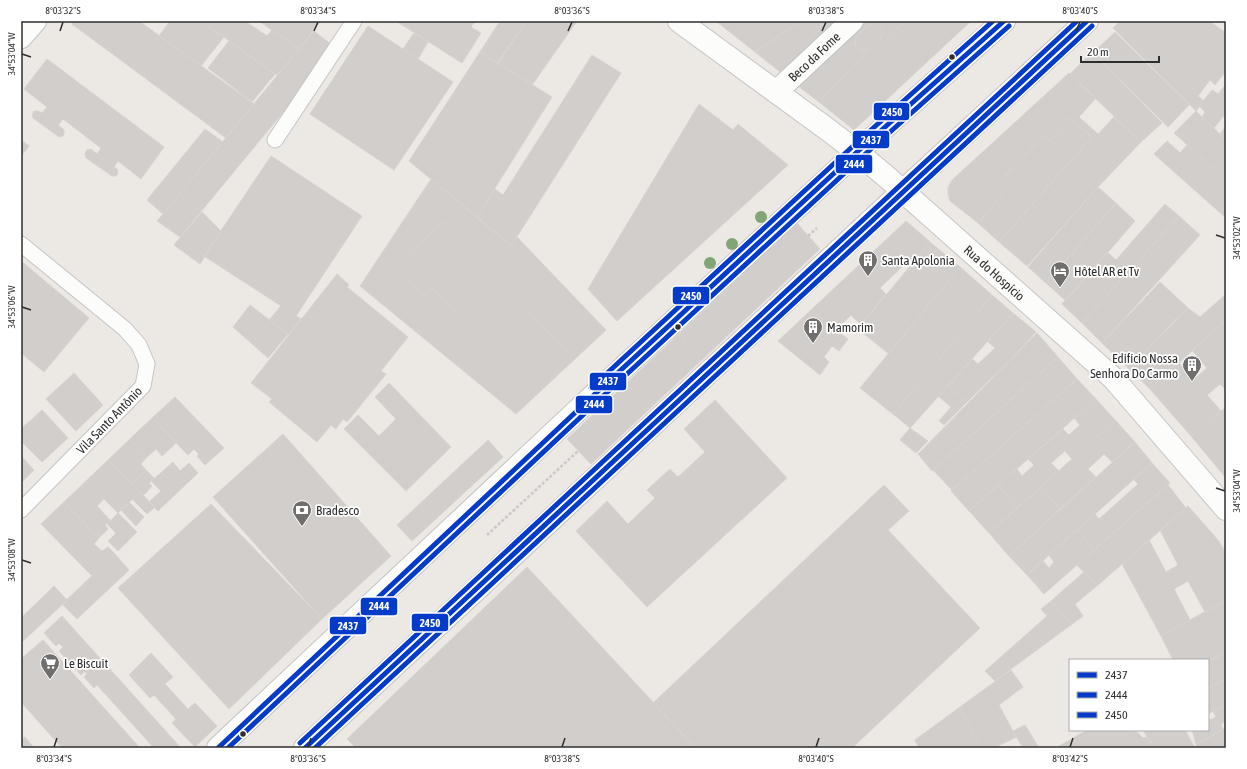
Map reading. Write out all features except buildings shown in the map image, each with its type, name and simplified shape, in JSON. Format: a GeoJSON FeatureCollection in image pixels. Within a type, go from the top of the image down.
{"type":"FeatureCollection","features":[{"type":"Feature","properties":{"kind":"main road"},"geometry":{"type":"LineString","coordinates":[[21,37],[35,21]]}},
{"type":"Feature","properties":{"kind":"main road","name":"Rua do Hospício"},"geometry":{"type":"LineString","coordinates":[[679,21],[858,152],[1113,378],[1226,509]]}},
{"type":"Feature","properties":{"kind":"main road","name":"Beco da Fome"},"geometry":{"type":"LineString","coordinates":[[776,92],[852,21]]}},
{"type":"Feature","properties":{"kind":"main road"},"geometry":{"type":"LineString","coordinates":[[218,748],[585,404],[858,152],[1004,21]]}},
{"type":"Feature","properties":{"kind":"main road"},"geometry":{"type":"LineString","coordinates":[[305,748],[902,191],[1087,21]]}},
{"type":"Feature","properties":{"kind":"lane"},"geometry":{"type":"LineString","coordinates":[[275,140],[354,21]]}},
{"type":"Feature","properties":{"kind":"lane","name":"Vila Santo Antônio"},"geometry":{"type":"LineString","coordinates":[[21,244],[125,329],[139,345],[147,364],[143,386],[21,510]]}},
{"type":"Feature","properties":{"kind":"path"},"geometry":{"type":"LineString","coordinates":[[808,236],[817,228]]}},
{"type":"Feature","properties":{"kind":"path"},"geometry":{"type":"LineString","coordinates":[[487,535],[578,451]]}},
{"type":"Feature","properties":{"kind":"transit line","name":"2450"},"geometry":{"type":"LineString","coordinates":[[591,388],[852,147],[993,21]]}},
{"type":"Feature","properties":{"kind":"transit line","name":"2437"},"geometry":{"type":"LineString","coordinates":[[218,748],[596,393],[857,152],[1004,21]]}},
{"type":"Feature","properties":{"kind":"transit line","name":"2450"},"geometry":{"type":"LineString","coordinates":[[300,743],[1077,21]]}},
{"type":"Feature","properties":{"kind":"transit line","name":"2437"},"geometry":{"type":"LineString","coordinates":[[305,748],[1087,21]]}},
{"type":"Feature","properties":{"kind":"transit line","name":"2444"},"geometry":{"type":"LineString","coordinates":[[228,748],[601,398],[862,157],[1009,26]]}},
{"type":"Feature","properties":{"kind":"transit line","name":"2444"},"geometry":{"type":"LineString","coordinates":[[315,748],[1092,26]]}},
{"type":"Feature","properties":{"kind":"place","name":"Santa Apolonia"},"geometry":{"type":"Point","coordinates":[868,277]}},
{"type":"Feature","properties":{"kind":"place","name":"Hôtel AR et Tv"},"geometry":{"type":"Point","coordinates":[1060,288]}},
{"type":"Feature","properties":{"kind":"place","name":"Mamorim"},"geometry":{"type":"Point","coordinates":[813,344]}},
{"type":"Feature","properties":{"kind":"place","name":"Edifício Nossa Senhora Do Carmo"},"geometry":{"type":"Point","coordinates":[1192,382]}},
{"type":"Feature","properties":{"kind":"place","name":"Bradesco"},"geometry":{"type":"Point","coordinates":[302,527]}},
{"type":"Feature","properties":{"kind":"place","name":"Le Biscuit"},"geometry":{"type":"Point","coordinates":[50,680]}}]}
